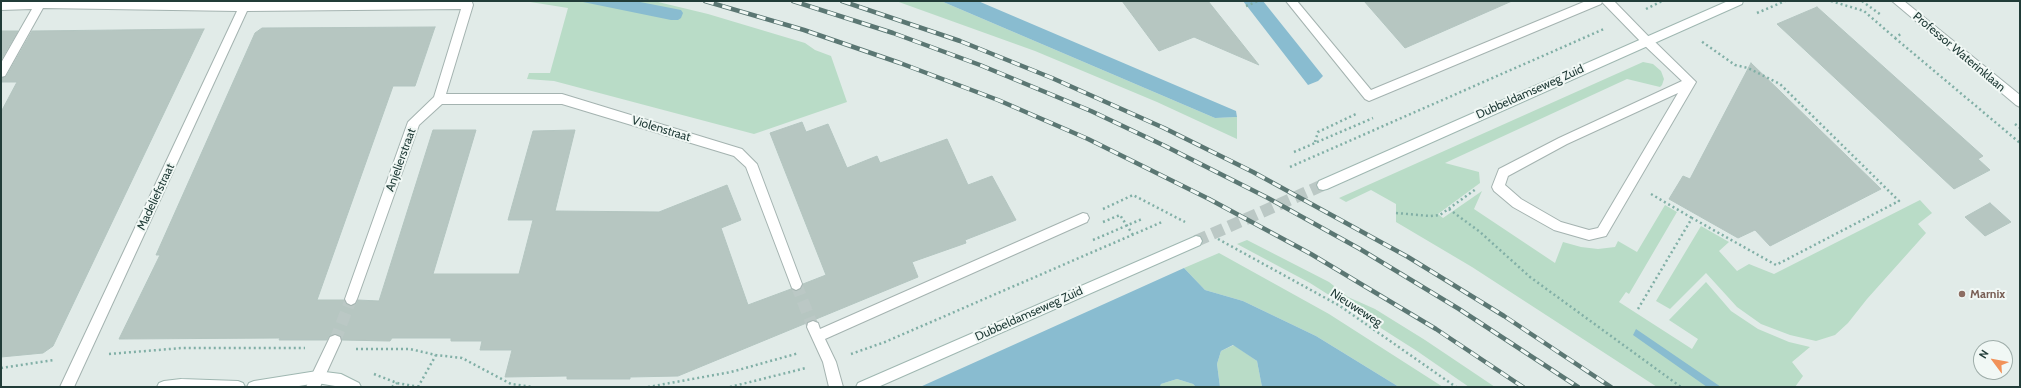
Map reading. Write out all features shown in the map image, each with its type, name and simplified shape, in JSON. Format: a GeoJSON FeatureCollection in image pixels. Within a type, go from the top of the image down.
{"type":"FeatureCollection","features":[{"type":"Feature","properties":{"kind":"street"},"geometry":{"type":"LineString","coordinates":[[1291,1],[1369,96],[1597,1]]}},
{"type":"Feature","properties":{"kind":"street"},"geometry":{"type":"LineString","coordinates":[[1607,1],[1690,82]]}},
{"type":"Feature","properties":{"kind":"street","name":"Dubbeldamseweg Zuid"},"geometry":{"type":"LineString","coordinates":[[1323,184],[1738,1]]}},
{"type":"Feature","properties":{"kind":"street","name":"Professor Waterinklaan"},"geometry":{"type":"LineString","coordinates":[[1897,1],[2020,102]]}},
{"type":"Feature","properties":{"kind":"street"},"geometry":{"type":"LineString","coordinates":[[1,73],[40,4]]}},
{"type":"Feature","properties":{"kind":"street"},"geometry":{"type":"LineString","coordinates":[[1,6],[40,4],[244,7],[468,5],[439,99]]}},
{"type":"Feature","properties":{"kind":"street","name":"Madeliefstraat"},"geometry":{"type":"LineString","coordinates":[[67,387],[244,7]]}},
{"type":"Feature","properties":{"kind":"street"},"geometry":{"type":"LineString","coordinates":[[1690,82],[1632,184],[1602,232],[1589,235],[1558,226],[1517,203],[1498,187],[1503,173],[1563,141],[1690,82]]}},
{"type":"Feature","properties":{"kind":"street","name":"Violenstraat"},"geometry":{"type":"LineString","coordinates":[[439,99],[562,99],[738,152],[751,164],[796,284]]}},
{"type":"Feature","properties":{"kind":"street","name":"Anjelierstraat"},"geometry":{"type":"LineString","coordinates":[[351,299],[414,122],[439,99]]}},
{"type":"Feature","properties":{"kind":"street"},"geometry":{"type":"LineString","coordinates":[[836,387],[816,331],[1083,218]]}},
{"type":"Feature","properties":{"kind":"street","name":"Dubbeldamseweg Zuid"},"geometry":{"type":"LineString","coordinates":[[863,387],[1196,241]]}},
{"type":"Feature","properties":{"kind":"street"},"geometry":{"type":"LineString","coordinates":[[315,382],[333,345]]}},
{"type":"Feature","properties":{"kind":"street"},"geometry":{"type":"LineString","coordinates":[[254,387],[341,380],[354,387]]}},
{"type":"Feature","properties":{"kind":"street"},"geometry":{"type":"LineString","coordinates":[[164,387],[181,385],[238,387]]}},
{"type":"Feature","properties":{"kind":"path"},"geometry":{"type":"LineString","coordinates":[[1246,6],[1258,1]]}},
{"type":"Feature","properties":{"kind":"path"},"geometry":{"type":"LineString","coordinates":[[1642,10],[1662,1]]}},
{"type":"Feature","properties":{"kind":"path"},"geometry":{"type":"LineString","coordinates":[[1832,1],[1864,11],[2020,143]]}},
{"type":"Feature","properties":{"kind":"path"},"geometry":{"type":"LineString","coordinates":[[1632,184],[1776,265],[1899,201],[1780,84],[1748,68],[1734,65],[1698,39],[1683,25]]}},
{"type":"Feature","properties":{"kind":"path"},"geometry":{"type":"LineString","coordinates":[[1895,38],[1902,32]]}},
{"type":"Feature","properties":{"kind":"path"},"geometry":{"type":"LineString","coordinates":[[1290,167],[1593,35]]}},
{"type":"Feature","properties":{"kind":"path"},"geometry":{"type":"LineString","coordinates":[[1315,143],[1318,132],[1354,116]]}},
{"type":"Feature","properties":{"kind":"path"},"geometry":{"type":"LineString","coordinates":[[1396,213],[1440,216],[1481,186],[1498,187]]}},
{"type":"Feature","properties":{"kind":"path"},"geometry":{"type":"LineString","coordinates":[[1083,218],[1133,195],[1187,223]]}},
{"type":"Feature","properties":{"kind":"path"},"geometry":{"type":"LineString","coordinates":[[1449,210],[1480,232],[1534,280],[1681,387]]}},
{"type":"Feature","properties":{"kind":"path"},"geometry":{"type":"LineString","coordinates":[[1120,215],[1133,235]]}},
{"type":"Feature","properties":{"kind":"path"},"geometry":{"type":"LineString","coordinates":[[1638,308],[1692,218]]}},
{"type":"Feature","properties":{"kind":"path"},"geometry":{"type":"LineString","coordinates":[[885,342],[1162,222]]}},
{"type":"Feature","properties":{"kind":"path","name":"Nieuweweg"},"geometry":{"type":"LineString","coordinates":[[1214,237],[1340,306],[1456,387]]}},
{"type":"Feature","properties":{"kind":"path"},"geometry":{"type":"LineString","coordinates":[[1,368],[82,356],[182,348],[333,345],[410,349],[436,355],[462,358],[511,384],[533,387]]}},
{"type":"Feature","properties":{"kind":"path"},"geometry":{"type":"LineString","coordinates":[[392,387],[397,383],[419,387],[436,355]]}},
{"type":"Feature","properties":{"kind":"green space"},"geometry":{"type":"Polygon","coordinates":[[[524,1],[654,1],[708,14],[805,43],[815,50],[831,56],[847,102],[754,134],[554,81],[527,79],[529,73],[550,73],[568,8],[524,1]]]}},
{"type":"Feature","properties":{"kind":"green space"},"geometry":{"type":"Polygon","coordinates":[[[896,1],[941,1],[1215,118],[1237,117],[1237,139],[1157,102],[1035,51],[896,1]]]}},
{"type":"Feature","properties":{"kind":"green space"},"geometry":{"type":"Polygon","coordinates":[[[1643,62],[1653,64],[1661,71],[1664,79],[1660,87],[1627,79],[1445,163],[1479,172],[1480,183],[1438,214],[1443,218],[1482,191],[1474,209],[1555,263],[1563,242],[1581,247],[1598,249],[1615,247],[1618,241],[1637,252],[1665,205],[1677,212],[1629,294],[1626,292],[1619,302],[1692,349],[1698,339],[1669,320],[1706,282],[1731,311],[1758,329],[1789,342],[1810,347],[1792,362],[1803,376],[1795,387],[1657,387],[1472,267],[1396,222],[1396,204],[1371,190],[1346,202],[1339,198],[1643,62]]]}},
{"type":"Feature","properties":{"kind":"green space"},"geometry":{"type":"Polygon","coordinates":[[[1920,200],[1932,213],[1918,224],[1926,233],[1867,299],[1848,323],[1835,335],[1816,341],[1790,335],[1761,324],[1737,307],[1706,273],[1670,309],[1656,301],[1701,226],[1729,242],[1719,251],[1737,271],[1749,264],[1774,274],[1920,200]]]}},
{"type":"Feature","properties":{"kind":"green space"},"geometry":{"type":"Polygon","coordinates":[[[1247,240],[1329,282],[1348,297],[1375,309],[1425,340],[1495,387],[1469,387],[1417,351],[1310,283],[1237,244],[1247,240]]]}},
{"type":"Feature","properties":{"kind":"green space"},"geometry":{"type":"Polygon","coordinates":[[[1219,253],[1329,314],[1443,387],[1399,387],[1316,336],[1243,301],[1205,290],[1184,268],[1219,253]]]}},
{"type":"Feature","properties":{"kind":"green space"},"geometry":{"type":"Polygon","coordinates":[[[1234,345],[1257,361],[1262,387],[1220,387],[1217,364],[1221,351],[1234,345]]]}},
{"type":"Feature","properties":{"kind":"green space"},"geometry":{"type":"Polygon","coordinates":[[[1177,379],[1193,384],[1196,387],[1160,387],[1161,384],[1177,379]]]}},
{"type":"Feature","properties":{"kind":"water"},"geometry":{"type":"Polygon","coordinates":[[[578,1],[635,1],[681,10],[683,13],[681,18],[678,20],[671,20],[578,1]]]}},
{"type":"Feature","properties":{"kind":"water"},"geometry":{"type":"Polygon","coordinates":[[[941,1],[978,1],[1236,111],[1237,117],[1215,118],[941,1]]]}},
{"type":"Feature","properties":{"kind":"water"},"geometry":{"type":"Polygon","coordinates":[[[1243,1],[1263,1],[1323,76],[1318,81],[1308,85],[1243,1]]]}},
{"type":"Feature","properties":{"kind":"water"},"geometry":{"type":"Polygon","coordinates":[[[1184,268],[1205,290],[1243,301],[1316,336],[1399,387],[1262,387],[1257,361],[1233,345],[1221,351],[1217,364],[1220,387],[1196,387],[1193,384],[1177,379],[1161,384],[1160,387],[920,387],[1184,268]]]}},
{"type":"Feature","properties":{"kind":"water"},"geometry":{"type":"Polygon","coordinates":[[[1636,329],[1721,387],[1707,387],[1633,335],[1636,329]]]}},
{"type":"Feature","properties":{"kind":"building"},"geometry":{"type":"Polygon","coordinates":[[[1122,1],[1208,1],[1259,65],[1194,37],[1159,51],[1122,1]]]}},
{"type":"Feature","properties":{"kind":"building"},"geometry":{"type":"Polygon","coordinates":[[[1364,1],[1512,1],[1405,48],[1364,1]]]}},
{"type":"Feature","properties":{"kind":"building"},"geometry":{"type":"Polygon","coordinates":[[[1817,7],[1983,156],[1978,159],[1990,170],[1954,189],[1777,24],[1817,7]]]}},
{"type":"Feature","properties":{"kind":"building"},"geometry":{"type":"Polygon","coordinates":[[[435,27],[415,86],[393,86],[317,300],[344,300],[350,306],[356,304],[358,300],[379,301],[433,130],[476,130],[433,274],[519,274],[533,220],[508,220],[533,131],[575,130],[555,211],[659,212],[727,185],[741,220],[721,228],[748,305],[791,289],[797,291],[801,289],[803,284],[826,275],[770,133],[802,122],[806,132],[828,124],[847,168],[877,156],[880,163],[947,139],[968,185],[992,176],[1016,220],[965,240],[966,243],[912,262],[918,277],[678,376],[630,377],[630,379],[567,379],[567,376],[505,377],[512,350],[480,350],[482,341],[451,341],[451,338],[392,338],[390,341],[342,340],[341,336],[334,334],[329,336],[327,340],[279,340],[280,338],[119,339],[160,255],[156,255],[255,33],[262,28],[435,27]]]}},
{"type":"Feature","properties":{"kind":"building"},"geometry":{"type":"Polygon","coordinates":[[[204,29],[53,346],[43,353],[1,357],[1,112],[17,82],[1,82],[1,78],[6,77],[32,31],[204,29]]]}},
{"type":"Feature","properties":{"kind":"building"},"geometry":{"type":"Polygon","coordinates":[[[1,31],[18,31],[1,60],[1,31]]]}},
{"type":"Feature","properties":{"kind":"building"},"geometry":{"type":"Polygon","coordinates":[[[1751,63],[1881,189],[1770,246],[1755,230],[1738,238],[1669,199],[1683,176],[1690,179],[1751,63]]]}},
{"type":"Feature","properties":{"kind":"building"},"geometry":{"type":"Polygon","coordinates":[[[1990,203],[2011,222],[1985,236],[1965,217],[1990,203]]]}},
{"type":"Feature","properties":{"kind":"tunnel"},"geometry":{"type":"LineString","coordinates":[[1196,241],[1323,185]]}},
{"type":"Feature","properties":{"kind":"tunnel"},"geometry":{"type":"LineString","coordinates":[[796,284],[813,327]]}},
{"type":"Feature","properties":{"kind":"tunnel"},"geometry":{"type":"LineString","coordinates":[[335,341],[351,299]]}},
{"type":"Feature","properties":{"kind":"railway"},"geometry":{"type":"LineString","coordinates":[[705,1],[804,30],[900,63],[998,100],[1088,139],[1209,199],[1311,254],[1436,329],[1523,387]]}},
{"type":"Feature","properties":{"kind":"railway"},"geometry":{"type":"LineString","coordinates":[[793,1],[893,33],[980,65],[1091,111],[1165,146],[1268,198],[1360,249],[1459,309],[1578,387]]}},
{"type":"Feature","properties":{"kind":"railway"},"geometry":{"type":"LineString","coordinates":[[842,1],[960,41],[1052,78],[1164,128],[1253,172],[1408,257],[1504,316],[1611,387]]}},
{"type":"Feature","properties":{"kind":"place","name":"Marnix"},"geometry":{"type":"Point","coordinates":[1962,294]}}]}
